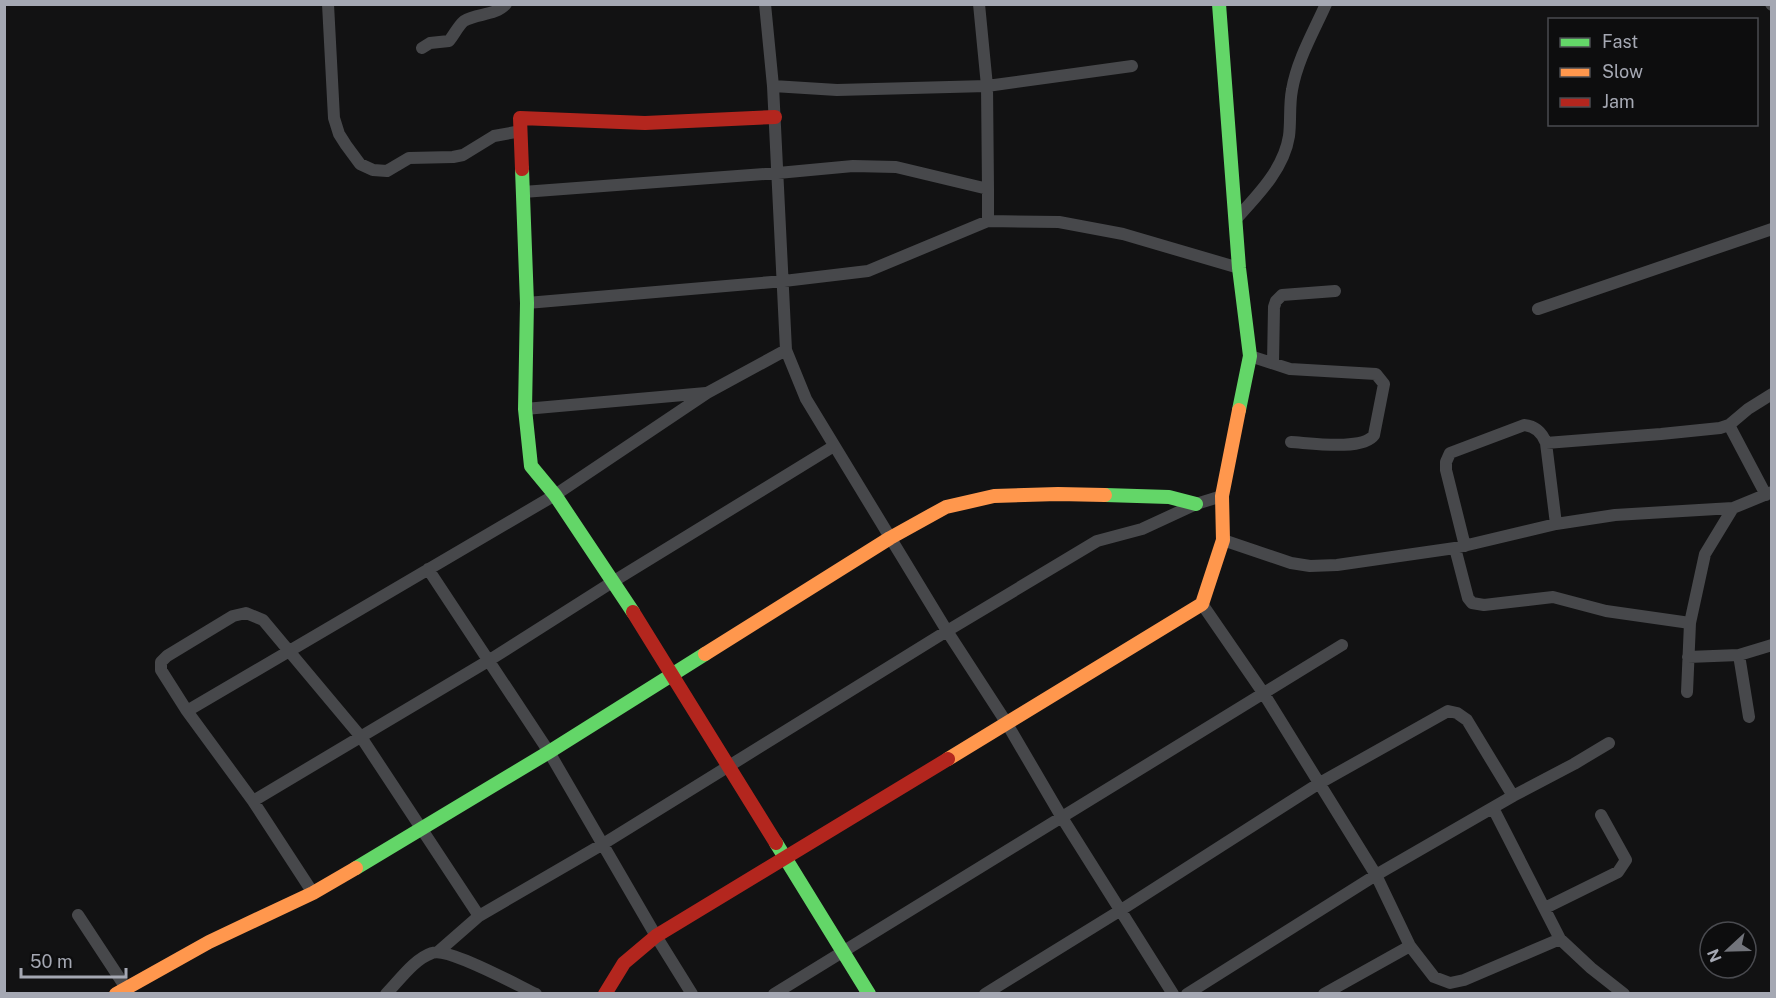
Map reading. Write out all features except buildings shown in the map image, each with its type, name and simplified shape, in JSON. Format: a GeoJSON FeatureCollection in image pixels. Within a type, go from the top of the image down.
{"type":"FeatureCollection","features":[{"type":"Feature","properties":{"kind":"street"},"geometry":{"type":"LineString","coordinates":[[328,4],[334,118],[339,134],[360,164],[373,170],[387,171],[409,158],[463,155],[494,136],[521,131]]}},
{"type":"Feature","properties":{"kind":"street"},"geometry":{"type":"LineString","coordinates":[[422,48],[430,43],[449,41],[461,24],[468,19],[499,10],[506,4]]}},
{"type":"Feature","properties":{"kind":"street"},"geometry":{"type":"LineString","coordinates":[[765,4],[775,117],[786,350],[806,399],[947,631],[1006,722],[1061,816],[1173,993]]}},
{"type":"Feature","properties":{"kind":"street"},"geometry":{"type":"LineString","coordinates":[[979,4],[987,87],[988,221]]}},
{"type":"Feature","properties":{"kind":"street"},"geometry":{"type":"LineString","coordinates":[[605,993],[624,963],[656,936],[1202,604],[1223,540],[1222,496],[1250,356],[1239,268],[1219,4]]}},
{"type":"Feature","properties":{"kind":"street"},"geometry":{"type":"LineString","coordinates":[[1235,220],[1270,179],[1281,160],[1289,139],[1294,82],[1299,65],[1326,4]]}},
{"type":"Feature","properties":{"kind":"street"},"geometry":{"type":"LineString","coordinates":[[773,86],[837,90],[987,87],[1132,66]]}},
{"type":"Feature","properties":{"kind":"street"},"geometry":{"type":"LineString","coordinates":[[775,117],[645,123],[520,118],[527,303],[526,442],[531,466],[555,495],[614,581],[869,993]]}},
{"type":"Feature","properties":{"kind":"street"},"geometry":{"type":"LineString","coordinates":[[523,192],[853,166],[896,167],[988,189]]}},
{"type":"Feature","properties":{"kind":"street"},"geometry":{"type":"LineString","coordinates":[[527,303],[784,281],[868,271],[988,221],[1059,222],[1113,232],[1239,268]]}},
{"type":"Feature","properties":{"kind":"street"},"geometry":{"type":"LineString","coordinates":[[1538,309],[1772,229]]}},
{"type":"Feature","properties":{"kind":"street"},"geometry":{"type":"LineString","coordinates":[[1273,363],[1276,301],[1282,295],[1335,291]]}},
{"type":"Feature","properties":{"kind":"street"},"geometry":{"type":"LineString","coordinates":[[187,711],[555,495],[707,393],[786,350]]}},
{"type":"Feature","properties":{"kind":"street"},"geometry":{"type":"LineString","coordinates":[[1250,356],[1290,369],[1376,374],[1384,384],[1371,440],[1344,445],[1291,442]]}},
{"type":"Feature","properties":{"kind":"street"},"geometry":{"type":"LineString","coordinates":[[525,409],[707,393]]}},
{"type":"Feature","properties":{"kind":"street"},"geometry":{"type":"LineString","coordinates":[[1546,443],[1720,428],[1730,425],[1748,409],[1772,394]]}},
{"type":"Feature","properties":{"kind":"street"},"geometry":{"type":"LineString","coordinates":[[1556,524],[1546,443],[1544,437],[1535,428],[1524,424],[1450,453],[1446,462],[1446,470],[1468,598],[1472,603],[1484,605],[1553,597],[1606,610],[1690,623]]}},
{"type":"Feature","properties":{"kind":"street"},"geometry":{"type":"LineString","coordinates":[[1223,540],[1291,563],[1310,566],[1337,565],[1460,547],[1556,524],[1615,515],[1733,508],[1768,493],[1730,425]]}},
{"type":"Feature","properties":{"kind":"street"},"geometry":{"type":"LineString","coordinates":[[254,801],[488,661],[834,446]]}},
{"type":"Feature","properties":{"kind":"street"},"geometry":{"type":"LineString","coordinates":[[78,915],[121,991],[209,942],[313,893],[421,830],[890,538],[946,507],[993,496],[1058,494],[1169,497],[1196,504]]}},
{"type":"Feature","properties":{"kind":"street"},"geometry":{"type":"LineString","coordinates":[[386,993],[418,962],[429,953],[439,951],[479,916],[730,767],[947,631],[1097,541],[1142,529],[1196,504],[1222,496]]}},
{"type":"Feature","properties":{"kind":"street"},"geometry":{"type":"LineString","coordinates":[[1687,692],[1690,623],[1705,554],[1733,508]]}},
{"type":"Feature","properties":{"kind":"street"},"geometry":{"type":"LineString","coordinates":[[428,569],[549,752],[656,936],[692,993]]}},
{"type":"Feature","properties":{"kind":"street"},"geometry":{"type":"LineString","coordinates":[[1202,604],[1263,694],[1317,784],[1376,875],[1410,946],[1434,977],[1450,983],[1464,980],[1560,939]]}},
{"type":"Feature","properties":{"kind":"street"},"geometry":{"type":"LineString","coordinates":[[313,893],[254,801],[187,711],[161,670],[161,662],[167,656],[233,616],[246,613],[256,615],[263,620],[361,737],[479,916]]}},
{"type":"Feature","properties":{"kind":"street"},"geometry":{"type":"LineString","coordinates":[[774,993],[1342,645]]}},
{"type":"Feature","properties":{"kind":"street"},"geometry":{"type":"LineString","coordinates":[[1688,657],[1739,655],[1772,645]]}},
{"type":"Feature","properties":{"kind":"street"},"geometry":{"type":"LineString","coordinates":[[1739,655],[1749,717]]}},
{"type":"Feature","properties":{"kind":"street"},"geometry":{"type":"LineString","coordinates":[[985,993],[1121,910],[1317,784],[1448,711],[1457,713],[1467,720],[1513,796]]}},
{"type":"Feature","properties":{"kind":"street"},"geometry":{"type":"LineString","coordinates":[[1187,993],[1376,875],[1609,743]]}},
{"type":"Feature","properties":{"kind":"street"},"geometry":{"type":"LineString","coordinates":[[1493,808],[1560,939],[1591,968],[1624,993]]}},
{"type":"Feature","properties":{"kind":"street"},"geometry":{"type":"LineString","coordinates":[[1545,908],[1618,872],[1623,866],[1626,860],[1600,815]]}},
{"type":"Feature","properties":{"kind":"street"},"geometry":{"type":"LineString","coordinates":[[1324,993],[1410,946]]}},
{"type":"Feature","properties":{"kind":"street"},"geometry":{"type":"LineString","coordinates":[[439,951],[479,966],[518,990],[536,993]]}},
{"type":"Feature","properties":{"kind":"traffic: fast"},"geometry":{"type":"LineString","coordinates":[[1219,4],[1239,268],[1250,356],[1239,410]]}},
{"type":"Feature","properties":{"kind":"traffic: fast"},"geometry":{"type":"LineString","coordinates":[[522,169],[527,303],[525,409],[531,466],[555,495],[633,612]]}},
{"type":"Feature","properties":{"kind":"traffic: fast"},"geometry":{"type":"LineString","coordinates":[[1105,495],[1169,497],[1196,504]]}},
{"type":"Feature","properties":{"kind":"traffic: fast"},"geometry":{"type":"LineString","coordinates":[[356,868],[549,752],[705,654]]}},
{"type":"Feature","properties":{"kind":"traffic: fast"},"geometry":{"type":"LineString","coordinates":[[776,843],[869,994]]}},
{"type":"Feature","properties":{"kind":"traffic: slow"},"geometry":{"type":"LineString","coordinates":[[948,759],[1202,604],[1223,540],[1222,496],[1239,410]]}},
{"type":"Feature","properties":{"kind":"traffic: slow"},"geometry":{"type":"LineString","coordinates":[[705,654],[890,538],[946,507],[994,496],[1105,495]]}},
{"type":"Feature","properties":{"kind":"traffic: slow"},"geometry":{"type":"LineString","coordinates":[[116,994],[209,942],[313,893],[356,868]]}},
{"type":"Feature","properties":{"kind":"traffic: jam"},"geometry":{"type":"LineString","coordinates":[[522,169],[520,118],[645,123],[775,117]]}},
{"type":"Feature","properties":{"kind":"traffic: jam"},"geometry":{"type":"LineString","coordinates":[[633,612],[776,843]]}},
{"type":"Feature","properties":{"kind":"traffic: jam"},"geometry":{"type":"LineString","coordinates":[[605,994],[624,963],[656,936],[948,759]]}}]}
